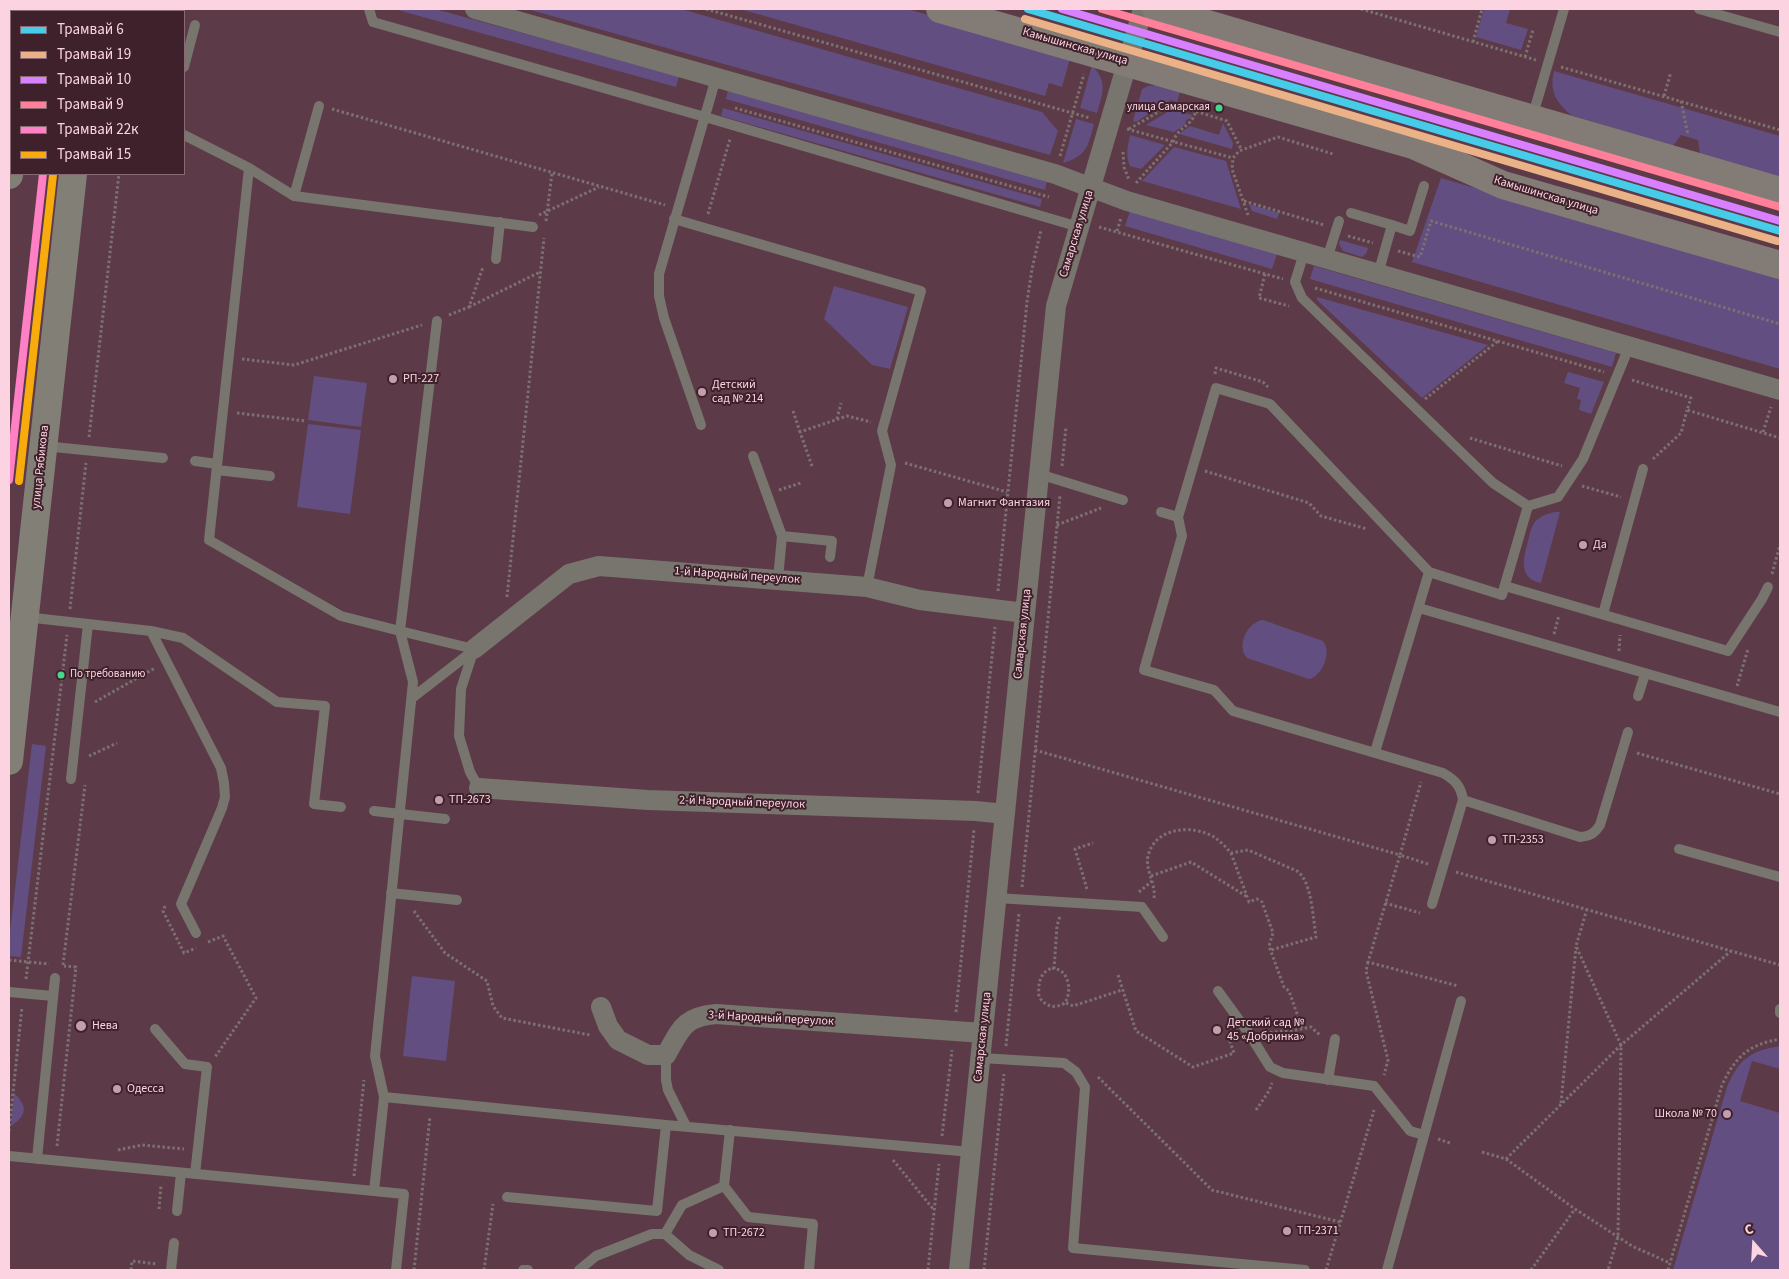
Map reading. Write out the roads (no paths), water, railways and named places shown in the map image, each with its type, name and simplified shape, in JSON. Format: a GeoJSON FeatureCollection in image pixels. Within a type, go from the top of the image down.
{"type":"FeatureCollection","features":[{"type":"Feature","properties":{"kind":"main road","name":"Камышинская улица"},"geometry":{"type":"LineString","coordinates":[[940,9],[1412,145],[1503,185],[1780,265]]}},
{"type":"Feature","properties":{"kind":"main road"},"geometry":{"type":"LineString","coordinates":[[1156,9],[1780,191]]}},
{"type":"Feature","properties":{"kind":"main road","name":"улица Рябикова"},"geometry":{"type":"LineString","coordinates":[[9,761],[73,175]]}},
{"type":"Feature","properties":{"kind":"street"},"geometry":{"type":"LineString","coordinates":[[475,9],[1055,174],[1127,200],[1304,253],[1780,390]]}},
{"type":"Feature","properties":{"kind":"street","name":"Самарская улица"},"geometry":{"type":"LineString","coordinates":[[960,1270],[1056,306],[1088,231],[1091,187],[1143,9]]}},
{"type":"Feature","properties":{"kind":"street","name":"1-й Народный переулок"},"geometry":{"type":"LineString","coordinates":[[474,649],[569,574],[600,566],[867,586],[920,600],[1025,613]]}},
{"type":"Feature","properties":{"kind":"street","name":"2-й Народный переулок"},"geometry":{"type":"LineString","coordinates":[[479,788],[648,800],[976,811],[1005,814]]}},
{"type":"Feature","properties":{"kind":"street"},"geometry":{"type":"LineString","coordinates":[[601,1007],[608,1026],[618,1040],[648,1054],[666,1055]]}},
{"type":"Feature","properties":{"kind":"street","name":"3-й Народный переулок"},"geometry":{"type":"LineString","coordinates":[[666,1055],[681,1028],[691,1019],[702,1015],[716,1014],[983,1033]]}},
{"type":"Feature","properties":{"kind":"lane"},"geometry":{"type":"LineString","coordinates":[[369,9],[373,22],[704,116],[1088,231]]}},
{"type":"Feature","properties":{"kind":"lane"},"geometry":{"type":"LineString","coordinates":[[1531,119],[1564,9]]}},
{"type":"Feature","properties":{"kind":"lane"},"geometry":{"type":"LineString","coordinates":[[1699,9],[1780,32]]}},
{"type":"Feature","properties":{"kind":"lane"},"geometry":{"type":"LineString","coordinates":[[185,63],[195,26]]}},
{"type":"Feature","properties":{"kind":"lane"},"geometry":{"type":"LineString","coordinates":[[701,425],[664,318],[659,296],[659,274],[716,78]]}},
{"type":"Feature","properties":{"kind":"lane"},"geometry":{"type":"LineString","coordinates":[[294,196],[319,106]]}},
{"type":"Feature","properties":{"kind":"lane"},"geometry":{"type":"LineString","coordinates":[[185,136],[249,168],[294,196],[533,226]]}},
{"type":"Feature","properties":{"kind":"lane"},"geometry":{"type":"LineString","coordinates":[[249,168],[209,540],[341,616],[474,649]]}},
{"type":"Feature","properties":{"kind":"lane"},"geometry":{"type":"LineString","coordinates":[[1351,213],[1410,231],[1424,186]]}},
{"type":"Feature","properties":{"kind":"lane"},"geometry":{"type":"LineString","coordinates":[[676,214],[921,291],[882,431],[891,465],[867,586]]}},
{"type":"Feature","properties":{"kind":"lane"},"geometry":{"type":"LineString","coordinates":[[491,259],[500,222]]}},
{"type":"Feature","properties":{"kind":"lane"},"geometry":{"type":"LineString","coordinates":[[1378,274],[1392,225]]}},
{"type":"Feature","properties":{"kind":"lane"},"geometry":{"type":"LineString","coordinates":[[1327,259],[1337,228]]}},
{"type":"Feature","properties":{"kind":"lane"},"geometry":{"type":"LineString","coordinates":[[1304,253],[1295,282],[1302,298],[1493,483],[1528,506]]}},
{"type":"Feature","properties":{"kind":"lane"},"geometry":{"type":"LineString","coordinates":[[374,1191],[384,1097],[375,1056],[396,894],[400,814],[413,682],[400,631],[437,321]]}},
{"type":"Feature","properties":{"kind":"lane"},"geometry":{"type":"LineString","coordinates":[[1528,506],[1558,497],[1577,470],[1629,347]]}},
{"type":"Feature","properties":{"kind":"lane"},"geometry":{"type":"LineString","coordinates":[[1432,904],[1463,800],[1459,786],[1453,779],[1443,773],[1375,752],[1232,711],[1214,690],[1144,670],[1182,536],[1178,517],[1216,388],[1270,404],[1429,572],[1502,594],[1528,506]]}},
{"type":"Feature","properties":{"kind":"lane"},"geometry":{"type":"LineString","coordinates":[[43,446],[163,458]]}},
{"type":"Feature","properties":{"kind":"lane"},"geometry":{"type":"LineString","coordinates":[[753,456],[782,536],[778,579]]}},
{"type":"Feature","properties":{"kind":"lane"},"geometry":{"type":"LineString","coordinates":[[195,462],[270,476]]}},
{"type":"Feature","properties":{"kind":"lane"},"geometry":{"type":"LineString","coordinates":[[1603,614],[1642,468]]}},
{"type":"Feature","properties":{"kind":"lane"},"geometry":{"type":"LineString","coordinates":[[1039,474],[1123,500]]}},
{"type":"Feature","properties":{"kind":"lane"},"geometry":{"type":"LineString","coordinates":[[1161,512],[1178,517]]}},
{"type":"Feature","properties":{"kind":"lane"},"geometry":{"type":"LineString","coordinates":[[782,536],[832,541],[830,558]]}},
{"type":"Feature","properties":{"kind":"lane"},"geometry":{"type":"LineString","coordinates":[[1375,752],[1429,572]]}},
{"type":"Feature","properties":{"kind":"lane"},"geometry":{"type":"LineString","coordinates":[[1505,586],[1728,651],[1768,587]]}},
{"type":"Feature","properties":{"kind":"lane"},"geometry":{"type":"LineString","coordinates":[[1418,608],[1780,712]]}},
{"type":"Feature","properties":{"kind":"lane"},"geometry":{"type":"LineString","coordinates":[[24,617],[151,631],[183,638],[278,702],[325,706],[314,804],[341,807]]}},
{"type":"Feature","properties":{"kind":"lane"},"geometry":{"type":"LineString","coordinates":[[71,780],[88,624]]}},
{"type":"Feature","properties":{"kind":"lane"},"geometry":{"type":"LineString","coordinates":[[151,631],[216,756],[224,784],[225,797],[222,808],[181,904],[196,933]]}},
{"type":"Feature","properties":{"kind":"lane"},"geometry":{"type":"LineString","coordinates":[[412,698],[474,649]]}},
{"type":"Feature","properties":{"kind":"lane"},"geometry":{"type":"LineString","coordinates":[[474,649],[461,688],[459,736],[470,772],[479,788]]}},
{"type":"Feature","properties":{"kind":"lane"},"geometry":{"type":"LineString","coordinates":[[1638,696],[1645,674]]}},
{"type":"Feature","properties":{"kind":"lane"},"geometry":{"type":"LineString","coordinates":[[1463,800],[1580,837],[1589,836],[1600,825],[1628,732]]}},
{"type":"Feature","properties":{"kind":"lane"},"geometry":{"type":"LineString","coordinates":[[374,811],[445,819]]}},
{"type":"Feature","properties":{"kind":"lane"},"geometry":{"type":"LineString","coordinates":[[1679,849],[1780,877]]}},
{"type":"Feature","properties":{"kind":"lane"},"geometry":{"type":"LineString","coordinates":[[396,894],[457,900]]}},
{"type":"Feature","properties":{"kind":"lane"},"geometry":{"type":"LineString","coordinates":[[996,898],[1142,906],[1162,937]]}},
{"type":"Feature","properties":{"kind":"lane"},"geometry":{"type":"LineString","coordinates":[[37,1159],[54,978]]}},
{"type":"Feature","properties":{"kind":"lane"},"geometry":{"type":"LineString","coordinates":[[1218,991],[1250,1035],[1270,1067],[1283,1073],[1374,1086],[1410,1131],[1424,1135]]}},
{"type":"Feature","properties":{"kind":"lane"},"geometry":{"type":"LineString","coordinates":[[9,992],[53,996]]}},
{"type":"Feature","properties":{"kind":"lane"},"geometry":{"type":"LineString","coordinates":[[1387,1270],[1461,1001]]}},
{"type":"Feature","properties":{"kind":"lane"},"geometry":{"type":"LineString","coordinates":[[155,1029],[185,1064],[207,1067],[195,1174]]}},
{"type":"Feature","properties":{"kind":"lane"},"geometry":{"type":"LineString","coordinates":[[1328,1080],[1334,1040]]}},
{"type":"Feature","properties":{"kind":"lane"},"geometry":{"type":"LineString","coordinates":[[666,1055],[668,1090],[686,1126]]}},
{"type":"Feature","properties":{"kind":"lane"},"geometry":{"type":"LineString","coordinates":[[980,1058],[1064,1063],[1076,1072],[1085,1087],[1073,1248],[1305,1270]]}},
{"type":"Feature","properties":{"kind":"lane"},"geometry":{"type":"LineString","coordinates":[[384,1097],[666,1125],[971,1152]]}},
{"type":"Feature","properties":{"kind":"lane"},"geometry":{"type":"LineString","coordinates":[[507,1197],[657,1211],[666,1125]]}},
{"type":"Feature","properties":{"kind":"lane"},"geometry":{"type":"LineString","coordinates":[[730,1130],[724,1186],[748,1217],[813,1224],[809,1270]]}},
{"type":"Feature","properties":{"kind":"lane"},"geometry":{"type":"LineString","coordinates":[[9,1156],[404,1194],[396,1270]]}},
{"type":"Feature","properties":{"kind":"lane"},"geometry":{"type":"LineString","coordinates":[[177,1211],[181,1173]]}},
{"type":"Feature","properties":{"kind":"lane"},"geometry":{"type":"LineString","coordinates":[[665,1234],[682,1205],[724,1186]]}},
{"type":"Feature","properties":{"kind":"lane"},"geometry":{"type":"LineString","coordinates":[[579,1270],[596,1256],[652,1234],[665,1234],[689,1255],[719,1270]]}},
{"type":"Feature","properties":{"kind":"lane"},"geometry":{"type":"LineString","coordinates":[[168,1268],[174,1243]]}},
{"type":"Feature","properties":{"kind":"lane"},"geometry":{"type":"LineString","coordinates":[[523,1270],[528,1270]]}},
{"type":"Feature","properties":{"kind":"tram line","name":"6"},"geometry":{"type":"LineString","coordinates":[[1028,9],[1780,231]]}},
{"type":"Feature","properties":{"kind":"tram line","name":"10"},"geometry":{"type":"LineString","coordinates":[[1062,9],[1780,221]]}},
{"type":"Feature","properties":{"kind":"tram line","name":"9"},"geometry":{"type":"LineString","coordinates":[[1102,9],[1780,207]]}},
{"type":"Feature","properties":{"kind":"tram line","name":"19"},"geometry":{"type":"LineString","coordinates":[[1025,19],[1777,241]]}},
{"type":"Feature","properties":{"kind":"tram line","name":"22к"},"geometry":{"type":"LineString","coordinates":[[9,480],[43,175]]}},
{"type":"Feature","properties":{"kind":"tram line","name":"15"},"geometry":{"type":"LineString","coordinates":[[19,481],[53,175]]}},
{"type":"Feature","properties":{"kind":"place","name":"улица Самарская"},"geometry":{"type":"Point","coordinates":[1219,108]}},
{"type":"Feature","properties":{"kind":"place","name":"РП-227"},"geometry":{"type":"Point","coordinates":[393,379]}},
{"type":"Feature","properties":{"kind":"place","name":"Детский сад № 214"},"geometry":{"type":"Point","coordinates":[702,392]}},
{"type":"Feature","properties":{"kind":"place","name":"Магнит Фантазия"},"geometry":{"type":"Point","coordinates":[948,503]}},
{"type":"Feature","properties":{"kind":"place","name":"Да"},"geometry":{"type":"Point","coordinates":[1583,545]}},
{"type":"Feature","properties":{"kind":"place","name":"По требованию"},"geometry":{"type":"Point","coordinates":[61,675]}},
{"type":"Feature","properties":{"kind":"place","name":"ТП-2673"},"geometry":{"type":"Point","coordinates":[439,800]}},
{"type":"Feature","properties":{"kind":"place","name":"ТП-2353"},"geometry":{"type":"Point","coordinates":[1492,840]}},
{"type":"Feature","properties":{"kind":"place","name":"Нева"},"geometry":{"type":"Point","coordinates":[81,1026]}},
{"type":"Feature","properties":{"kind":"place","name":"Детский сад № 45 «Добринка»"},"geometry":{"type":"Point","coordinates":[1217,1030]}},
{"type":"Feature","properties":{"kind":"place","name":"Одесса"},"geometry":{"type":"Point","coordinates":[117,1089]}},
{"type":"Feature","properties":{"kind":"place","name":"Школа № 70"},"geometry":{"type":"Point","coordinates":[1727,1114]}},
{"type":"Feature","properties":{"kind":"place","name":"ТП-2371"},"geometry":{"type":"Point","coordinates":[1287,1231]}},
{"type":"Feature","properties":{"kind":"place","name":"ТП-2672"},"geometry":{"type":"Point","coordinates":[713,1233]}}]}
